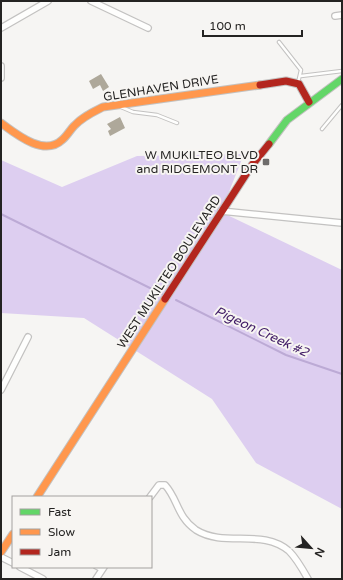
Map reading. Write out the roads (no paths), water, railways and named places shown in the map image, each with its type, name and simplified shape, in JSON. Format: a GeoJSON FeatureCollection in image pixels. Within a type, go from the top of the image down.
{"type":"FeatureCollection","features":[{"type":"Feature","properties":{"kind":"main road","name":"GLENHAVEN DRIVE"},"geometry":{"type":"LineString","coordinates":[[1,123],[34,144],[48,146],[60,143],[73,127],[90,113],[103,107],[286,81],[298,83]]}},
{"type":"Feature","properties":{"kind":"main road","name":"WEST MUKILTEO BOULEVARD"},"geometry":{"type":"LineString","coordinates":[[38,496],[252,165],[287,120],[309,102],[341,81]]}},
{"type":"Feature","properties":{"kind":"main road"},"geometry":{"type":"LineString","coordinates":[[298,83],[309,102]]}},
{"type":"Feature","properties":{"kind":"main road"},"geometry":{"type":"LineString","coordinates":[[1,552],[12,536]]}},
{"type":"Feature","properties":{"kind":"street"},"geometry":{"type":"LineString","coordinates":[[1,28],[48,1]]}},
{"type":"Feature","properties":{"kind":"street"},"geometry":{"type":"LineString","coordinates":[[91,1],[148,28]]}},
{"type":"Feature","properties":{"kind":"street"},"geometry":{"type":"LineString","coordinates":[[335,16],[342,15]]}},
{"type":"Feature","properties":{"kind":"street"},"geometry":{"type":"LineString","coordinates":[[1,66],[1,78]]}},
{"type":"Feature","properties":{"kind":"street"},"geometry":{"type":"LineString","coordinates":[[221,212],[342,223]]}},
{"type":"Feature","properties":{"kind":"street"},"geometry":{"type":"LineString","coordinates":[[1,390],[28,337]]}},
{"type":"Feature","properties":{"kind":"street"},"geometry":{"type":"LineString","coordinates":[[151,496],[159,485],[165,486],[184,519],[195,529],[209,536],[227,539],[257,538],[272,542],[289,551],[300,564],[308,579]]}},
{"type":"Feature","properties":{"kind":"street"},"geometry":{"type":"LineString","coordinates":[[1,557],[12,562]]}},
{"type":"Feature","properties":{"kind":"street"},"geometry":{"type":"LineString","coordinates":[[22,568],[43,579]]}},
{"type":"Feature","properties":{"kind":"street"},"geometry":{"type":"LineString","coordinates":[[96,579],[103,569]]}},
{"type":"Feature","properties":{"kind":"lane"},"geometry":{"type":"LineString","coordinates":[[279,42],[299,64],[301,76],[298,83]]}},
{"type":"Feature","properties":{"kind":"lane"},"geometry":{"type":"LineString","coordinates":[[301,76],[342,70]]}},
{"type":"Feature","properties":{"kind":"lane"},"geometry":{"type":"LineString","coordinates":[[117,105],[128,110],[157,115],[178,123]]}},
{"type":"Feature","properties":{"kind":"lane"},"geometry":{"type":"LineString","coordinates":[[322,129],[342,105]]}},
{"type":"Feature","properties":{"kind":"waterway","name":"Pigeon Creek #2"},"geometry":{"type":"LineString","coordinates":[[1,214],[162,294]]}},
{"type":"Feature","properties":{"kind":"waterway","name":"Pigeon Creek #2"},"geometry":{"type":"LineString","coordinates":[[176,300],[286,355],[342,374]]}},
{"type":"Feature","properties":{"kind":"place","name":"W MUKILTEO BLVD and RIDGEMONT DR"},"geometry":{"type":"Point","coordinates":[266,162]}}]}
